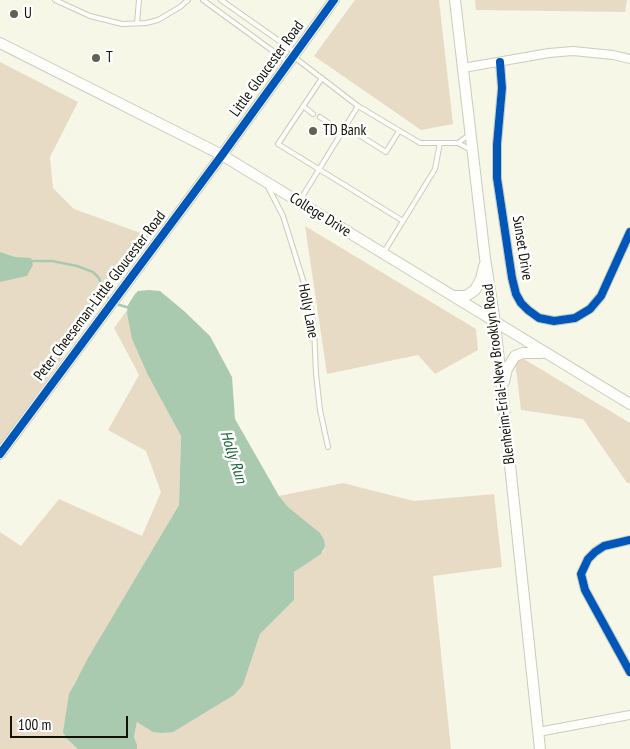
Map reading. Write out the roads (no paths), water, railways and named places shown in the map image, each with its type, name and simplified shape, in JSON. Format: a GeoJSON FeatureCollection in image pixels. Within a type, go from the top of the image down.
{"type":"FeatureCollection","features":[{"type":"Feature","properties":{"kind":"main road","name":"Little Gloucester Road"},"geometry":{"type":"LineString","coordinates":[[222,155],[334,0]]}},
{"type":"Feature","properties":{"kind":"main road","name":"Blenheim-Erial-New Brooklyn Road"},"geometry":{"type":"LineString","coordinates":[[455,0],[485,258],[495,323],[540,749]]}},
{"type":"Feature","properties":{"kind":"main road","name":"College Drive"},"geometry":{"type":"LineString","coordinates":[[0,43],[222,155],[630,404]]}},
{"type":"Feature","properties":{"kind":"main road","name":"Peter Cheeseman-Little Gloucester Road"},"geometry":{"type":"LineString","coordinates":[[0,454],[222,155]]}},
{"type":"Feature","properties":{"kind":"main road"},"geometry":{"type":"LineString","coordinates":[[449,294],[462,297],[469,295],[475,290],[483,275],[485,258]]}},
{"type":"Feature","properties":{"kind":"main road"},"geometry":{"type":"LineString","coordinates":[[503,398],[505,375],[515,356],[523,353],[544,353]]}},
{"type":"Feature","properties":{"kind":"street"},"geometry":{"type":"LineString","coordinates":[[463,68],[549,53],[573,51],[613,55],[630,59]]}},
{"type":"Feature","properties":{"kind":"street","name":"Sunset Drive"},"geometry":{"type":"LineString","coordinates":[[500,62],[502,88],[497,144],[497,178],[512,278],[516,294],[521,303],[539,318],[554,321],[575,318],[590,309],[602,296],[630,232]]}},
{"type":"Feature","properties":{"kind":"street"},"geometry":{"type":"LineString","coordinates":[[630,540],[604,546],[595,552],[588,559],[581,574],[585,590],[630,672]]}},
{"type":"Feature","properties":{"kind":"street"},"geometry":{"type":"LineString","coordinates":[[538,732],[630,716]]}},
{"type":"Feature","properties":{"kind":"lane"},"geometry":{"type":"LineString","coordinates":[[55,0],[90,16],[114,23],[136,24],[158,20],[188,0]]}},
{"type":"Feature","properties":{"kind":"lane"},"geometry":{"type":"LineString","coordinates":[[136,24],[139,0]]}},
{"type":"Feature","properties":{"kind":"lane"},"geometry":{"type":"LineString","coordinates":[[203,0],[248,34],[293,57]]}},
{"type":"Feature","properties":{"kind":"lane"},"geometry":{"type":"LineString","coordinates":[[221,0],[255,24],[293,57],[358,106],[399,131],[420,143],[458,143],[472,151]]}},
{"type":"Feature","properties":{"kind":"lane"},"geometry":{"type":"LineString","coordinates":[[248,34],[255,24]]}},
{"type":"Feature","properties":{"kind":"lane"},"geometry":{"type":"LineString","coordinates":[[322,78],[278,144],[404,221]]}},
{"type":"Feature","properties":{"kind":"lane"},"geometry":{"type":"LineString","coordinates":[[303,106],[313,114]]}},
{"type":"Feature","properties":{"kind":"lane"},"geometry":{"type":"LineString","coordinates":[[299,202],[358,106]]}},
{"type":"Feature","properties":{"kind":"lane"},"geometry":{"type":"LineString","coordinates":[[320,118],[341,132],[351,130],[386,152],[399,131]]}},
{"type":"Feature","properties":{"kind":"lane"},"geometry":{"type":"LineString","coordinates":[[458,143],[470,133]]}},
{"type":"Feature","properties":{"kind":"lane"},"geometry":{"type":"LineString","coordinates":[[383,254],[435,169],[440,143]]}},
{"type":"Feature","properties":{"kind":"lane","name":"Holly Lane"},"geometry":{"type":"LineString","coordinates":[[265,181],[283,216],[309,299],[314,328],[320,410],[328,447]]}},
{"type":"Feature","properties":{"kind":"water"},"geometry":{"type":"Polygon","coordinates":[[[0,252],[15,257],[31,258],[33,265],[27,276],[0,282],[0,252]]]}},
{"type":"Feature","properties":{"kind":"water"},"geometry":{"type":"Polygon","coordinates":[[[138,291],[160,291],[210,336],[232,377],[235,419],[279,496],[289,508],[320,533],[325,546],[321,554],[294,572],[294,600],[260,634],[243,685],[234,695],[173,732],[153,732],[137,722],[134,737],[137,749],[78,749],[67,739],[63,732],[69,694],[88,658],[179,505],[181,436],[148,375],[132,339],[127,313],[128,305],[135,294],[138,291]]]}},
{"type":"Feature","properties":{"kind":"waterway","name":"Holly Run"},"geometry":{"type":"LineString","coordinates":[[31,261],[52,261],[77,266],[93,272],[99,278],[104,293],[111,301]]}},
{"type":"Feature","properties":{"kind":"waterway","name":"Holly Run"},"geometry":{"type":"LineString","coordinates":[[116,304],[130,308]]}},
{"type":"Feature","properties":{"kind":"place","name":"U"},"geometry":{"type":"Point","coordinates":[14,14]}},
{"type":"Feature","properties":{"kind":"place","name":"T"},"geometry":{"type":"Point","coordinates":[96,58]}},
{"type":"Feature","properties":{"kind":"place","name":"TD Bank"},"geometry":{"type":"Point","coordinates":[313,131]}}]}
